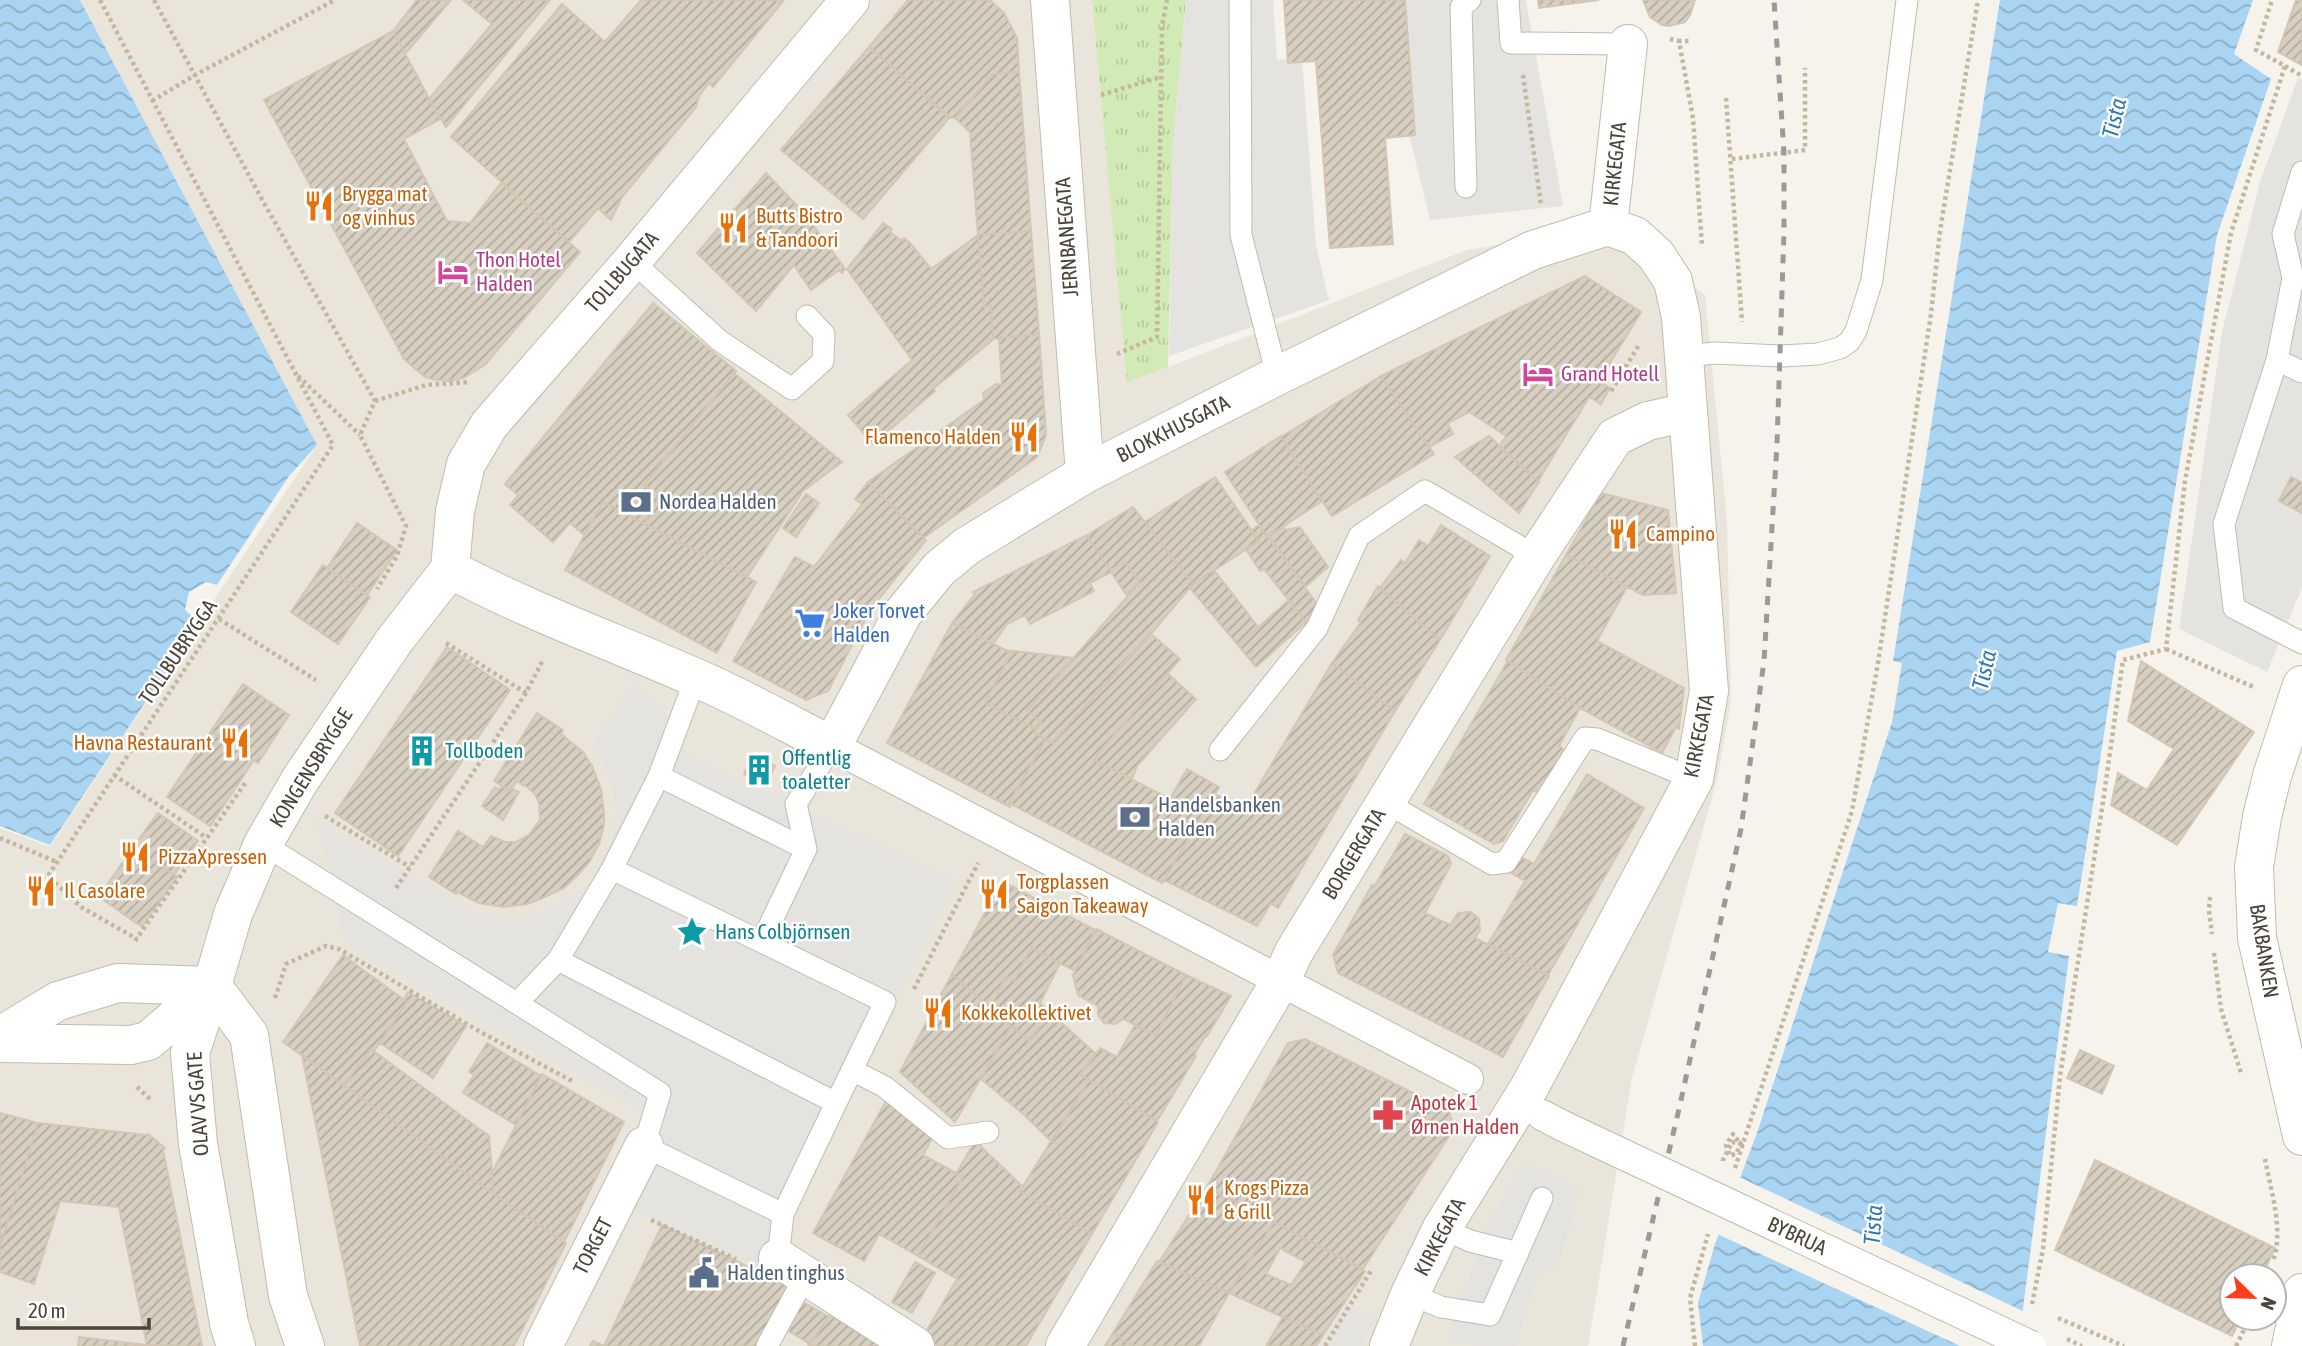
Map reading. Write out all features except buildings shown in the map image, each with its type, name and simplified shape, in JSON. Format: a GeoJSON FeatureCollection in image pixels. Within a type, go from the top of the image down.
{"type":"FeatureCollection","features":[{"type":"Feature","properties":{"kind":"street","name":"TOLLBUGATA"},"geometry":{"type":"LineString","coordinates":[[450,569],[455,511],[466,464],[489,425],[632,261],[850,0]]}},
{"type":"Feature","properties":{"kind":"street","name":"JERNBANEGATA"},"geometry":{"type":"LineString","coordinates":[[1050,0],[1085,474]]}},
{"type":"Feature","properties":{"kind":"street","name":"KIRKEGATA"},"geometry":{"type":"LineString","coordinates":[[1389,1346],[1442,1227],[1529,1088],[1694,779],[1709,691],[1681,317],[1673,281],[1656,255],[1635,236],[1608,226],[1643,39]]}},
{"type":"Feature","properties":{"kind":"street","name":"BLOKKHUSGATA"},"geometry":{"type":"LineString","coordinates":[[832,746],[904,613],[939,569],[967,546],[1085,474],[1277,376],[1532,250],[1608,226]]}},
{"type":"Feature","properties":{"kind":"street","name":"BORGERGATA"},"geometry":{"type":"LineString","coordinates":[[1065,1346],[1281,980],[1294,952],[1535,558],[1615,437],[1648,421],[1688,412]]}},
{"type":"Feature","properties":{"kind":"street"},"geometry":{"type":"LineString","coordinates":[[450,569],[489,590],[563,623],[696,677],[1468,1079]]}},
{"type":"Feature","properties":{"kind":"street","name":"KONGENSBRYGGE"},"geometry":{"type":"LineString","coordinates":[[212,986],[233,914],[263,844],[300,780],[380,662],[450,569]]}},
{"type":"Feature","properties":{"kind":"street","name":"BAKBANKEN"},"geometry":{"type":"LineString","coordinates":[[2302,685],[2291,751],[2262,817],[2254,867],[2257,938],[2302,1136]]}},
{"type":"Feature","properties":{"kind":"street"},"geometry":{"type":"LineString","coordinates":[[4,1036],[58,1001],[118,982],[212,986]]}},
{"type":"Feature","properties":{"kind":"street"},"geometry":{"type":"LineString","coordinates":[[4,1036],[131,1045],[148,1041],[212,986]]}},
{"type":"Feature","properties":{"kind":"street"},"geometry":{"type":"LineString","coordinates":[[212,986],[249,1035],[288,1296],[304,1346]]}},
{"type":"Feature","properties":{"kind":"street","name":"OLAV VS GATE"},"geometry":{"type":"LineString","coordinates":[[212,986],[190,1053],[198,1144],[229,1323],[236,1346]]}},
{"type":"Feature","properties":{"kind":"street","name":"BYBRUA"},"geometry":{"type":"LineString","coordinates":[[1552,1121],[2031,1346]]}},
{"type":"Feature","properties":{"kind":"street","name":"TORGET"},"geometry":{"type":"LineString","coordinates":[[543,1346],[643,1146]]}},
{"type":"Feature","properties":{"kind":"street"},"geometry":{"type":"LineString","coordinates":[[793,1268],[915,1346]]}},
{"type":"Feature","properties":{"kind":"street"},"geometry":{"type":"LineString","coordinates":[[2291,1346],[2302,1293]]}},
{"type":"Feature","properties":{"kind":"lane"},"geometry":{"type":"LineString","coordinates":[[1240,0],[1241,235],[1277,376]]}},
{"type":"Feature","properties":{"kind":"lane"},"geometry":{"type":"LineString","coordinates":[[1466,187],[1461,7],[1470,0]]}},
{"type":"Feature","properties":{"kind":"lane"},"geometry":{"type":"LineString","coordinates":[[1508,0],[1511,43],[1643,39]]}},
{"type":"Feature","properties":{"kind":"lane"},"geometry":{"type":"LineString","coordinates":[[1684,356],[1818,354],[1840,348],[1849,342],[1856,331],[1872,280],[1907,0]]}},
{"type":"Feature","properties":{"kind":"lane"},"geometry":{"type":"LineString","coordinates":[[2302,172],[2283,234],[2293,278],[2277,360],[2224,524],[2234,608],[2302,643]]}},
{"type":"Feature","properties":{"kind":"lane"},"geometry":{"type":"LineString","coordinates":[[632,261],[720,341],[792,389],[823,361],[824,334],[807,316]]}},
{"type":"Feature","properties":{"kind":"lane"},"geometry":{"type":"LineString","coordinates":[[2277,360],[2302,372]]}},
{"type":"Feature","properties":{"kind":"lane"},"geometry":{"type":"LineString","coordinates":[[1220,750],[1317,628],[1359,536],[1424,491],[1517,544],[1535,558]]}},
{"type":"Feature","properties":{"kind":"lane"},"geometry":{"type":"LineString","coordinates":[[517,1003],[558,960],[612,869],[659,776],[696,677]]}},
{"type":"Feature","properties":{"kind":"lane"},"geometry":{"type":"LineString","coordinates":[[1385,802],[1492,864],[1506,862],[1585,738],[1597,739],[1694,779]]}},
{"type":"Feature","properties":{"kind":"lane"},"geometry":{"type":"LineString","coordinates":[[762,941],[806,849],[796,804],[832,746]]}},
{"type":"Feature","properties":{"kind":"lane"},"geometry":{"type":"LineString","coordinates":[[659,776],[806,849]]}},
{"type":"Feature","properties":{"kind":"lane"},"geometry":{"type":"LineString","coordinates":[[263,844],[660,1094],[643,1146],[783,1214]]}},
{"type":"Feature","properties":{"kind":"lane"},"geometry":{"type":"LineString","coordinates":[[612,869],[885,1002],[783,1214],[796,1293],[766,1346]]}},
{"type":"Feature","properties":{"kind":"lane"},"geometry":{"type":"LineString","coordinates":[[558,960],[836,1103]]}},
{"type":"Feature","properties":{"kind":"lane"},"geometry":{"type":"LineString","coordinates":[[852,1070],[886,1087],[948,1138],[988,1132]]}},
{"type":"Feature","properties":{"kind":"lane"},"geometry":{"type":"LineString","coordinates":[[1410,1294],[1441,1307],[1490,1315],[1542,1198]]}},
{"type":"Feature","properties":{"kind":"lane"},"geometry":{"type":"LineString","coordinates":[[1442,1227],[1470,1241],[1518,1253]]}},
{"type":"Feature","properties":{"kind":"path"},"geometry":{"type":"LineString","coordinates":[[100,0],[295,373],[360,435],[406,526],[397,556],[371,598]]}},
{"type":"Feature","properties":{"kind":"path"},"geometry":{"type":"LineString","coordinates":[[154,0],[375,401]]}},
{"type":"Feature","properties":{"kind":"path"},"geometry":{"type":"LineString","coordinates":[[152,101],[335,0]]}},
{"type":"Feature","properties":{"kind":"path"},"geometry":{"type":"LineString","coordinates":[[1106,358],[1157,337],[1162,26],[1167,0]]}},
{"type":"Feature","properties":{"kind":"path"},"geometry":{"type":"LineString","coordinates":[[1732,1142],[1740,1143],[1737,1153],[1730,1156],[1726,1145],[1733,1134],[1744,1148],[1752,1116],[1852,811],[1878,663],[1931,314],[1940,231],[1978,0]]}},
{"type":"Feature","properties":{"kind":"path"},"geometry":{"type":"LineString","coordinates":[[2272,0],[2256,50],[2302,76]]}},
{"type":"Feature","properties":{"kind":"path"},"geometry":{"type":"LineString","coordinates":[[1643,39],[1679,41],[1693,118],[1702,254]]}},
{"type":"Feature","properties":{"kind":"path"},"geometry":{"type":"LineString","coordinates":[[1519,43],[1541,208]]}},
{"type":"Feature","properties":{"kind":"path"},"geometry":{"type":"LineString","coordinates":[[2166,649],[2185,481],[2231,233],[2285,66]]}},
{"type":"Feature","properties":{"kind":"path"},"geometry":{"type":"LineString","coordinates":[[1732,159],[1805,150],[1805,68]]}},
{"type":"Feature","properties":{"kind":"path"},"geometry":{"type":"LineString","coordinates":[[1101,95],[1161,77]]}},
{"type":"Feature","properties":{"kind":"path"},"geometry":{"type":"LineString","coordinates":[[1726,98],[1744,354]]}},
{"type":"Feature","properties":{"kind":"path"},"geometry":{"type":"LineString","coordinates":[[1610,393],[1639,346],[1640,335]]}},
{"type":"Feature","properties":{"kind":"path","name":"TOLLBUBRYGGA"},"geometry":{"type":"LineString","coordinates":[[138,940],[81,907],[47,876],[333,445],[295,373]]}},
{"type":"Feature","properties":{"kind":"path"},"geometry":{"type":"LineString","coordinates":[[360,435],[375,401],[426,385],[472,382]]}},
{"type":"Feature","properties":{"kind":"path"},"geometry":{"type":"LineString","coordinates":[[219,619],[316,680]]}},
{"type":"Feature","properties":{"kind":"path"},"geometry":{"type":"LineString","coordinates":[[379,915],[526,693],[438,639]]}},
{"type":"Feature","properties":{"kind":"path"},"geometry":{"type":"LineString","coordinates":[[2031,1306],[2043,1250],[2060,1076],[2123,660],[2166,649],[2261,690]]}},
{"type":"Feature","properties":{"kind":"path"},"geometry":{"type":"LineString","coordinates":[[114,775],[207,838]]}},
{"type":"Feature","properties":{"kind":"path"},"geometry":{"type":"LineString","coordinates":[[326,806],[320,813],[410,867]]}},
{"type":"Feature","properties":{"kind":"path"},"geometry":{"type":"LineString","coordinates":[[0,838],[57,862]]}},
{"type":"Feature","properties":{"kind":"path"},"geometry":{"type":"LineString","coordinates":[[978,863],[990,869]]}},
{"type":"Feature","properties":{"kind":"path"},"geometry":{"type":"LineString","coordinates":[[272,1004],[286,964],[326,946],[339,949],[484,1034],[580,1086]]}},
{"type":"Feature","properties":{"kind":"path"},"geometry":{"type":"LineString","coordinates":[[646,1221],[649,1219],[757,1268],[793,1268]]}},
{"type":"Feature","properties":{"kind":"path"},"geometry":{"type":"LineString","coordinates":[[1695,1346],[1690,1298],[1705,1242]]}},
{"type":"Feature","properties":{"kind":"path"},"geometry":{"type":"LineString","coordinates":[[2054,1316],[2124,1346]]}},
{"type":"Feature","properties":{"kind":"shaded area"},"geometry":{"type":"Polygon","coordinates":[[[80,0],[1092,0],[1128,383],[1467,250],[1608,226],[1705,295],[1727,521],[1731,701],[1717,780],[1632,1078],[1588,1346],[0,1346],[0,828],[50,847],[317,445],[80,0]]]}},
{"type":"Feature","properties":{"kind":"shaded area"},"geometry":{"type":"Polygon","coordinates":[[[1186,0],[1273,0],[1277,60],[1302,58],[1316,246],[1329,300],[1169,356],[1173,145],[1186,0]]]}},
{"type":"Feature","properties":{"kind":"shaded area"},"geometry":{"type":"Polygon","coordinates":[[[1400,0],[1526,0],[1563,206],[1430,220],[1410,138],[1400,0]]]}},
{"type":"Feature","properties":{"kind":"shaded area"},"geometry":{"type":"Polygon","coordinates":[[[2298,78],[2302,80],[2302,587],[2267,672],[2179,629],[2222,332],[2260,182],[2298,78]]]}},
{"type":"Feature","properties":{"kind":"shaded area"},"geometry":{"type":"Polygon","coordinates":[[[632,684],[663,707],[691,757],[956,880],[760,1267],[628,1209],[666,1125],[345,943],[317,820],[475,913],[515,919],[538,914],[575,896],[592,880],[614,836],[616,811],[612,787],[605,765],[593,745],[632,684]]]}},
{"type":"Feature","properties":{"kind":"shaded area"},"geometry":{"type":"Polygon","coordinates":[[[1525,1161],[1580,1189],[1559,1265],[1540,1271],[1516,1346],[1478,1346],[1446,1339],[1488,1225],[1525,1161]]]}},
{"type":"Feature","properties":{"kind":"shaded area"},"geometry":{"type":"Polygon","coordinates":[[[1337,1298],[1375,1321],[1361,1346],[1309,1346],[1337,1298]]]}},
{"type":"Feature","properties":{"kind":"green space"},"geometry":{"type":"Polygon","coordinates":[[[1092,0],[1186,0],[1173,145],[1168,367],[1127,383],[1092,0]]]}},
{"type":"Feature","properties":{"kind":"water"},"geometry":{"type":"Polygon","coordinates":[[[0,0],[80,0],[317,445],[289,476],[217,585],[206,582],[189,592],[185,610],[199,622],[50,845],[0,826],[0,0]]]}},
{"type":"Feature","properties":{"kind":"water","name":"Tista"},"geometry":{"type":"Polygon","coordinates":[[[2000,0],[2253,0],[2234,54],[2271,79],[2217,235],[2150,642],[2117,651],[2077,906],[2058,903],[2048,952],[2069,956],[2023,1308],[2022,1346],[1703,1346],[1698,1303],[1715,1244],[1757,1133],[1892,722],[1902,663],[1893,661],[2000,0]]]}},
{"type":"Feature","properties":{"kind":"pier"},"geometry":{"type":"Polygon","coordinates":[[[1737,1176],[2027,1313],[2026,1346],[1960,1346],[1715,1233],[1737,1176]]]}},
{"type":"Feature","properties":{"kind":"railway"},"geometry":{"type":"LineString","coordinates":[[1623,1346],[1741,829],[1764,661],[1777,444],[1784,231],[1784,153],[1774,0]]}},
{"type":"Feature","properties":{"kind":"place","name":"Brygga mat og vinhus"},"geometry":{"type":"Point","coordinates":[319,206]}},
{"type":"Feature","properties":{"kind":"place","name":"Butts Bistro & Tandoori"},"geometry":{"type":"Point","coordinates":[733,228]}},
{"type":"Feature","properties":{"kind":"place","name":"Thon Hotel Halden"},"geometry":{"type":"Point","coordinates":[453,272]}},
{"type":"Feature","properties":{"kind":"place","name":"Grand Hotell"},"geometry":{"type":"Point","coordinates":[1538,374]}},
{"type":"Feature","properties":{"kind":"place","name":"Flamenco Halden"},"geometry":{"type":"Point","coordinates":[1024,437]}},
{"type":"Feature","properties":{"kind":"place","name":"Nordea Halden"},"geometry":{"type":"Point","coordinates":[636,502]}},
{"type":"Feature","properties":{"kind":"place","name":"Campino"},"geometry":{"type":"Point","coordinates":[1623,534]}},
{"type":"Feature","properties":{"kind":"place","name":"Joker Torvet Halden"},"geometry":{"type":"Point","coordinates":[810,623]}},
{"type":"Feature","properties":{"kind":"place","name":"Havna Restaurant"},"geometry":{"type":"Point","coordinates":[235,743]}},
{"type":"Feature","properties":{"kind":"place","name":"Tollboden"},"geometry":{"type":"Point","coordinates":[422,751]}},
{"type":"Feature","properties":{"kind":"place","name":"Offentlig toaletter"},"geometry":{"type":"Point","coordinates":[759,770]}},
{"type":"Feature","properties":{"kind":"place","name":"Handelsbanken Halden"},"geometry":{"type":"Point","coordinates":[1135,817]}},
{"type":"Feature","properties":{"kind":"place","name":"PizzaXpressen"},"geometry":{"type":"Point","coordinates":[135,857]}},
{"type":"Feature","properties":{"kind":"place","name":"Il Casolare"},"geometry":{"type":"Point","coordinates":[41,891]}},
{"type":"Feature","properties":{"kind":"place","name":"Torgplassen Saigon Takeaway"},"geometry":{"type":"Point","coordinates":[994,894]}},
{"type":"Feature","properties":{"kind":"place","name":"Hans Colbjörnsen"},"geometry":{"type":"Point","coordinates":[692,932]}},
{"type":"Feature","properties":{"kind":"place","name":"Kokkekollektivet"},"geometry":{"type":"Point","coordinates":[938,1013]}},
{"type":"Feature","properties":{"kind":"place","name":"Apotek 1 Ørnen Halden"},"geometry":{"type":"Point","coordinates":[1388,1115]}},
{"type":"Feature","properties":{"kind":"place","name":"Krogs Pizza & Grill"},"geometry":{"type":"Point","coordinates":[1201,1200]}},
{"type":"Feature","properties":{"kind":"place","name":"Halden tinghus"},"geometry":{"type":"Point","coordinates":[704,1273]}}]}
